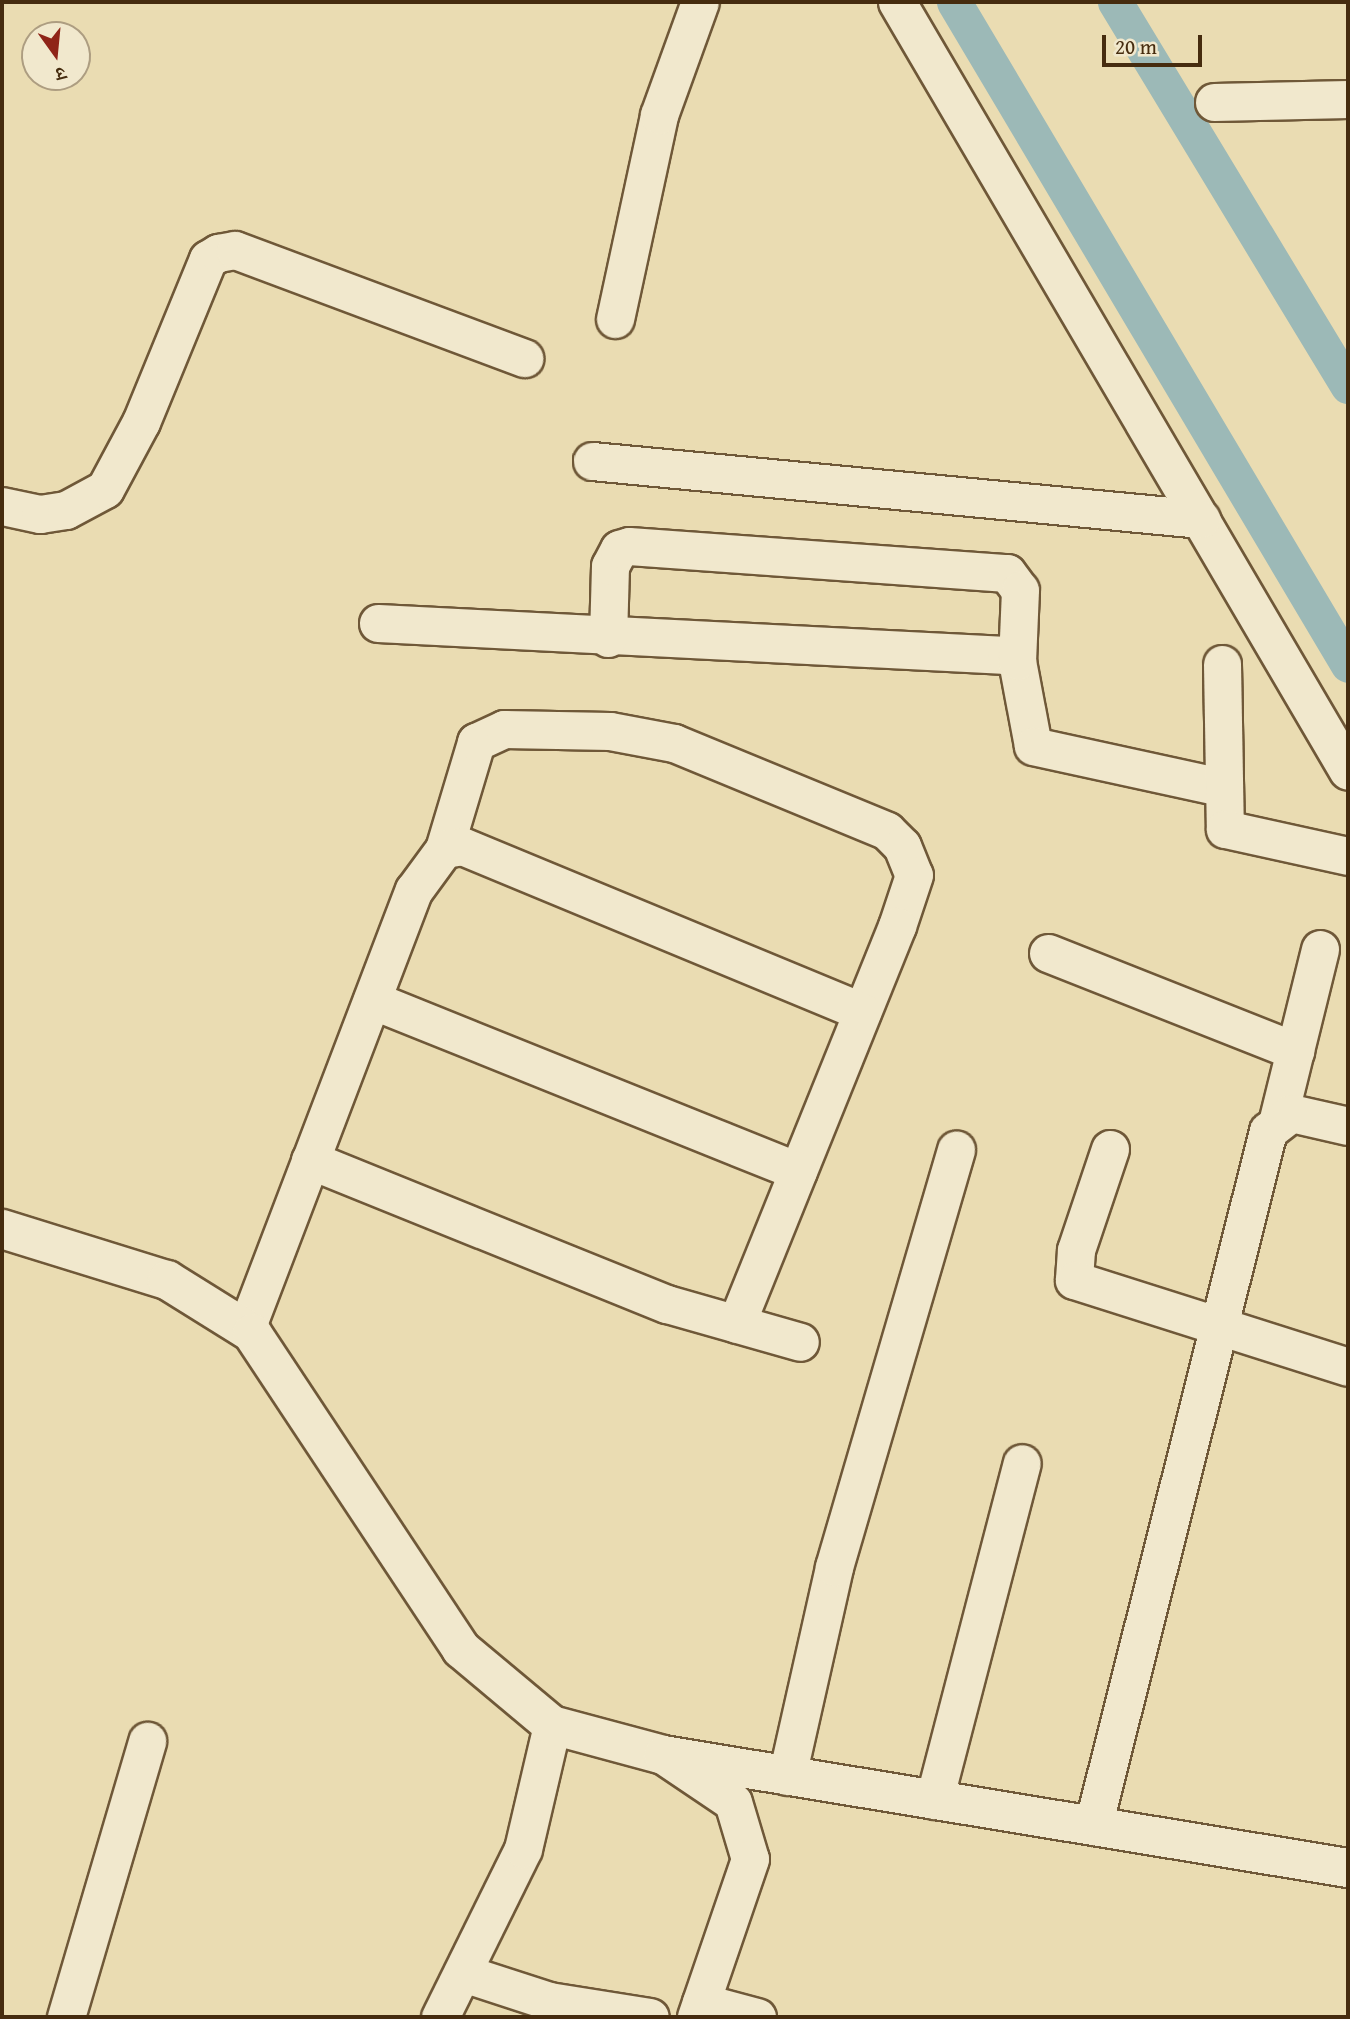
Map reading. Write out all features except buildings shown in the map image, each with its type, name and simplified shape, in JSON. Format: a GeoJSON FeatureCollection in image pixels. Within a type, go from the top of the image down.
{"type":"FeatureCollection","features":[{"type":"Feature","properties":{"kind":"street"},"geometry":{"type":"LineString","coordinates":[[615,319],[659,115],[700,2]]}},
{"type":"Feature","properties":{"kind":"street"},"geometry":{"type":"LineString","coordinates":[[897,2],[1348,771]]}},
{"type":"Feature","properties":{"kind":"street"},"geometry":{"type":"LineString","coordinates":[[1213,102],[1348,99]]}},
{"type":"Feature","properties":{"kind":"street"},"geometry":{"type":"LineString","coordinates":[[2,506],[40,514],[66,510],[105,489],[141,422],[208,259],[218,253],[235,250],[524,358]]}},
{"type":"Feature","properties":{"kind":"street"},"geometry":{"type":"LineString","coordinates":[[592,461],[1200,519]]}},
{"type":"Feature","properties":{"kind":"street"},"geometry":{"type":"LineString","coordinates":[[608,638],[610,566],[619,549],[629,546],[1007,573],[1020,590],[1017,661],[1033,746],[1222,787]]}},
{"type":"Feature","properties":{"kind":"street"},"geometry":{"type":"LineString","coordinates":[[378,623],[608,638],[975,650],[1017,661]]}},
{"type":"Feature","properties":{"kind":"street"},"geometry":{"type":"LineString","coordinates":[[1222,664],[1222,787],[1225,829],[1348,856]]}},
{"type":"Feature","properties":{"kind":"street"},"geometry":{"type":"LineString","coordinates":[[246,1329],[414,890],[444,849],[473,751],[486,734],[610,731],[674,743],[887,831],[902,846],[914,876],[736,1324]]}},
{"type":"Feature","properties":{"kind":"street"},"geometry":{"type":"LineString","coordinates":[[444,849],[462,846],[862,1012]]}},
{"type":"Feature","properties":{"kind":"street"},"geometry":{"type":"LineString","coordinates":[[1093,1826],[1268,1131],[1278,1118],[1320,949]]}},
{"type":"Feature","properties":{"kind":"street"},"geometry":{"type":"LineString","coordinates":[[1048,953],[1295,1051]]}},
{"type":"Feature","properties":{"kind":"street"},"geometry":{"type":"LineString","coordinates":[[372,1000],[797,1171]]}},
{"type":"Feature","properties":{"kind":"street"},"geometry":{"type":"LineString","coordinates":[[1278,1118],[1308,1113],[1348,1126]]}},
{"type":"Feature","properties":{"kind":"street"},"geometry":{"type":"LineString","coordinates":[[787,1776],[834,1567],[956,1149]]}},
{"type":"Feature","properties":{"kind":"street"},"geometry":{"type":"LineString","coordinates":[[1110,1149],[1076,1250],[1074,1280],[1218,1329],[1348,1367]]}},
{"type":"Feature","properties":{"kind":"street"},"geometry":{"type":"LineString","coordinates":[[310,1160],[667,1304],[800,1342]]}},
{"type":"Feature","properties":{"kind":"street"},"geometry":{"type":"LineString","coordinates":[[2,1229],[167,1280],[246,1329],[461,1650],[552,1725],[663,1755],[1348,1868]]}},
{"type":"Feature","properties":{"kind":"street"},"geometry":{"type":"LineString","coordinates":[[934,1800],[1022,1464]]}},
{"type":"Feature","properties":{"kind":"street"},"geometry":{"type":"LineString","coordinates":[[440,2017],[466,1973],[535,1817],[552,1725]]}},
{"type":"Feature","properties":{"kind":"street"},"geometry":{"type":"LineString","coordinates":[[66,2017],[147,1741]]}},
{"type":"Feature","properties":{"kind":"street"},"geometry":{"type":"LineString","coordinates":[[663,1755],[733,1802],[750,1859],[698,2010],[757,2017]]}},
{"type":"Feature","properties":{"kind":"street"},"geometry":{"type":"LineString","coordinates":[[466,1973],[549,2001],[650,2017]]}},
{"type":"Feature","properties":{"kind":"waterway"},"geometry":{"type":"LineString","coordinates":[[954,2],[1348,665]]}},
{"type":"Feature","properties":{"kind":"waterway"},"geometry":{"type":"LineString","coordinates":[[1115,2],[1348,386]]}}]}
